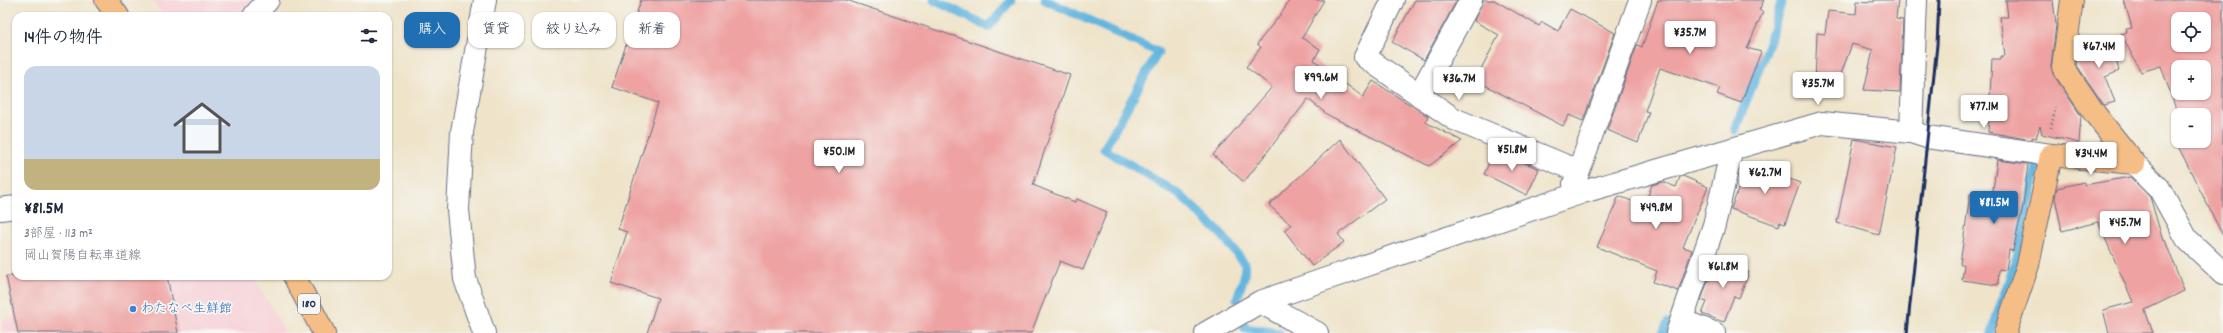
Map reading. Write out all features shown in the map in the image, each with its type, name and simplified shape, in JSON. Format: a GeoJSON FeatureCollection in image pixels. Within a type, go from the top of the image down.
{"type":"FeatureCollection","features":[{"type":"Feature","properties":{"kind":"main road"},"geometry":{"type":"LineString","coordinates":[[106,0],[115,12]]}},
{"type":"Feature","properties":{"kind":"main road"},"geometry":{"type":"LineString","coordinates":[[2072,0],[2064,67],[2095,114],[2134,163]]}},
{"type":"Feature","properties":{"kind":"main road"},"geometry":{"type":"LineString","coordinates":[[2005,333],[2028,265],[2051,155],[2134,163]]}},
{"type":"Feature","properties":{"kind":"main road","name":"180"},"geometry":{"type":"LineString","coordinates":[[296,280],[324,333]]}},
{"type":"Feature","properties":{"kind":"street"},"geometry":{"type":"LineString","coordinates":[[258,12],[268,0]]}},
{"type":"Feature","properties":{"kind":"street"},"geometry":{"type":"LineString","coordinates":[[484,333],[465,279],[458,210],[462,132],[485,0]]}},
{"type":"Feature","properties":{"kind":"street"},"geometry":{"type":"LineString","coordinates":[[1393,0],[1364,57],[1454,119],[1578,171]]}},
{"type":"Feature","properties":{"kind":"street"},"geometry":{"type":"LineString","coordinates":[[1419,95],[1471,0]]}},
{"type":"Feature","properties":{"kind":"street"},"geometry":{"type":"LineString","coordinates":[[1569,197],[1640,0]]}},
{"type":"Feature","properties":{"kind":"street"},"geometry":{"type":"LineString","coordinates":[[1911,132],[1916,0]]}},
{"type":"Feature","properties":{"kind":"street"},"geometry":{"type":"LineString","coordinates":[[1206,333],[1260,302],[1569,197],[1822,123],[1911,132],[1927,138],[2051,155]]}},
{"type":"Feature","properties":{"kind":"street"},"geometry":{"type":"LineString","coordinates":[[1714,333],[1680,327],[1714,225],[1732,149]]}},
{"type":"Feature","properties":{"kind":"street"},"geometry":{"type":"LineString","coordinates":[[2134,163],[2159,188],[2187,239],[2223,273]]}},
{"type":"Feature","properties":{"kind":"street"},"geometry":{"type":"LineString","coordinates":[[0,209],[12,208]]}},
{"type":"Feature","properties":{"kind":"street"},"geometry":{"type":"LineString","coordinates":[[1260,302],[1317,333]]}},
{"type":"Feature","properties":{"kind":"path"},"geometry":{"type":"LineString","coordinates":[[2051,155],[2047,145],[2064,67]]}},
{"type":"Feature","properties":{"kind":"shaded area"},"geometry":{"type":"Polygon","coordinates":[[[151,0],[256,0],[247,12],[162,12],[151,0]]]}},
{"type":"Feature","properties":{"kind":"shaded area"},"geometry":{"type":"Polygon","coordinates":[[[168,280],[255,280],[286,333],[3,333],[1,320],[170,289],[168,280]]]}},
{"type":"Feature","properties":{"kind":"building"},"geometry":{"type":"Polygon","coordinates":[[[641,0],[846,0],[1070,75],[1033,185],[1075,202],[1077,199],[1107,212],[1083,270],[1060,261],[1031,333],[647,333],[658,298],[611,283],[627,232],[618,229],[658,103],[612,87],[625,48],[680,48],[680,12],[637,12],[641,0]]]}},
{"type":"Feature","properties":{"kind":"building"},"geometry":{"type":"Polygon","coordinates":[[[1289,0],[1324,0],[1302,38],[1320,49],[1314,60],[1363,97],[1373,81],[1428,116],[1425,122],[1462,141],[1429,166],[1328,115],[1308,99],[1244,182],[1213,155],[1272,87],[1246,67],[1261,47],[1257,44],[1283,11],[1289,0]]]}},
{"type":"Feature","properties":{"kind":"building"},"geometry":{"type":"Polygon","coordinates":[[[1415,0],[1457,0],[1424,60],[1392,42],[1415,0]]]}},
{"type":"Feature","properties":{"kind":"building"},"geometry":{"type":"Polygon","coordinates":[[[1483,0],[1494,0],[1539,26],[1542,22],[1558,31],[1570,9],[1615,33],[1583,121],[1569,115],[1563,126],[1475,80],[1499,35],[1474,21],[1483,0]]]}},
{"type":"Feature","properties":{"kind":"building"},"geometry":{"type":"Polygon","coordinates":[[[1658,0],[1764,0],[1759,10],[1763,12],[1747,48],[1761,52],[1741,103],[1717,94],[1720,88],[1660,68],[1645,111],[1649,112],[1638,143],[1607,130],[1637,45],[1642,47],[1658,0]]]}},
{"type":"Feature","properties":{"kind":"building"},"geometry":{"type":"Polygon","coordinates":[[[1874,0],[1898,0],[1896,19],[1903,20],[1900,92],[1864,90],[1873,50],[1852,44],[1838,82],[1815,81],[1817,33],[1825,34],[1828,11],[1856,14],[1857,1],[1874,2],[1874,0]]]}},
{"type":"Feature","properties":{"kind":"building"},"geometry":{"type":"Polygon","coordinates":[[[2006,0],[2053,0],[2056,25],[2051,66],[2053,74],[2081,116],[2079,143],[2042,134],[2040,126],[2036,138],[2032,137],[2032,140],[1988,132],[1992,59],[2001,59],[2001,56],[2005,56],[2000,17],[2008,17],[2006,0]]]}},
{"type":"Feature","properties":{"kind":"building"},"geometry":{"type":"Polygon","coordinates":[[[2124,0],[2223,0],[2223,236],[2179,148],[2211,148],[2211,108],[2176,108],[2173,100],[2211,100],[2211,60],[2171,60],[2171,95],[2161,66],[2141,72],[2121,34],[2127,32],[2126,29],[2132,28],[2124,0]]]}},
{"type":"Feature","properties":{"kind":"building"},"geometry":{"type":"Polygon","coordinates":[[[2111,41],[2119,71],[2105,77],[2115,102],[2104,105],[2076,64],[2078,51],[2111,41]]]}},
{"type":"Feature","properties":{"kind":"building"},"geometry":{"type":"Polygon","coordinates":[[[1340,139],[1385,199],[1338,234],[1344,242],[1312,266],[1284,230],[1291,225],[1269,205],[1340,139]]]}},
{"type":"Feature","properties":{"kind":"building"},"geometry":{"type":"Polygon","coordinates":[[[1854,139],[1897,147],[1879,235],[1837,223],[1854,139]]]}},
{"type":"Feature","properties":{"kind":"building"},"geometry":{"type":"Polygon","coordinates":[[[1495,150],[1539,169],[1527,195],[1484,174],[1495,150]]]}},
{"type":"Feature","properties":{"kind":"building"},"geometry":{"type":"Polygon","coordinates":[[[1997,160],[2028,164],[2023,206],[2013,251],[2009,250],[2006,270],[1999,269],[1998,285],[1962,280],[1964,264],[1960,264],[1970,194],[1992,197],[1997,160]]]}},
{"type":"Feature","properties":{"kind":"building"},"geometry":{"type":"Polygon","coordinates":[[[1748,163],[1800,183],[1785,224],[1780,222],[1779,226],[1731,209],[1748,163]]]}},
{"type":"Feature","properties":{"kind":"building"},"geometry":{"type":"Polygon","coordinates":[[[1683,176],[1708,187],[1683,247],[1692,250],[1678,291],[1653,282],[1657,271],[1597,247],[1619,196],[1644,206],[1652,185],[1663,182],[1676,187],[1680,177],[1683,176]]]}},
{"type":"Feature","properties":{"kind":"building"},"geometry":{"type":"Polygon","coordinates":[[[2130,177],[2150,197],[2163,241],[2165,240],[2184,291],[2145,310],[2153,333],[2109,333],[2103,310],[2133,302],[2098,222],[2062,231],[2055,198],[2057,188],[2084,182],[2084,185],[2130,177]]]}},
{"type":"Feature","properties":{"kind":"building"},"geometry":{"type":"Polygon","coordinates":[[[1716,259],[1749,272],[1739,298],[1734,296],[1724,322],[1702,314],[1707,302],[1701,300],[1716,259]]]}},
{"type":"Feature","properties":{"kind":"building"},"geometry":{"type":"Polygon","coordinates":[[[6,276],[12,276],[12,280],[168,280],[178,333],[18,333],[6,276]]]}},
{"type":"Feature","properties":{"kind":"waterway"},"geometry":{"type":"LineString","coordinates":[[934,0],[989,27],[1011,0]]}},
{"type":"Feature","properties":{"kind":"waterway"},"geometry":{"type":"LineString","coordinates":[[1045,0],[1158,52],[1104,149],[1180,195],[1222,235],[1245,264],[1244,277],[1237,299]]}},
{"type":"Feature","properties":{"kind":"waterway"},"geometry":{"type":"LineString","coordinates":[[1735,130],[1770,40],[1782,0]]}},
{"type":"Feature","properties":{"kind":"waterway"},"geometry":{"type":"LineString","coordinates":[[1991,333],[2017,257],[2037,166]]}},
{"type":"Feature","properties":{"kind":"waterway"},"geometry":{"type":"LineString","coordinates":[[1243,323],[1245,328],[1279,333]]}},
{"type":"Feature","properties":{"kind":"waterway"},"geometry":{"type":"LineString","coordinates":[[1663,333],[1668,323]]}},
{"type":"Feature","properties":{"kind":"railway"},"geometry":{"type":"LineString","coordinates":[[1907,333],[1937,45],[1939,0]]}},
{"type":"Feature","properties":{"kind":"place","name":"わたなべ生鮮館"},"geometry":{"type":"Point","coordinates":[133,309]}}]}
